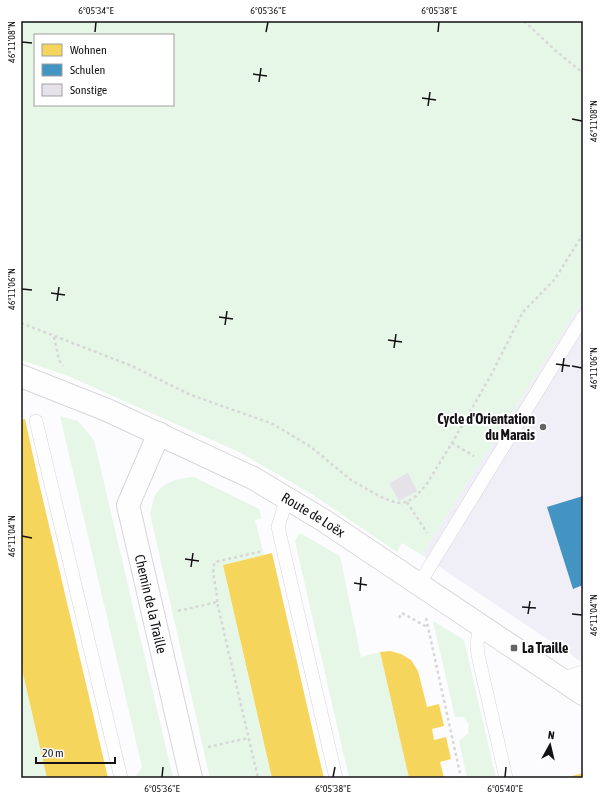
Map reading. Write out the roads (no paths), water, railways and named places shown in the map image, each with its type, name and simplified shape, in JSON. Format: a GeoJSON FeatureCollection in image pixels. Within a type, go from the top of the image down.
{"type":"FeatureCollection","features":[{"type":"Feature","properties":{"kind":"street","name":"Route de Loëx"},"geometry":{"type":"LineString","coordinates":[[21,376],[107,410],[159,433],[247,475],[286,497],[480,625],[573,678],[583,694]]}},
{"type":"Feature","properties":{"kind":"street","name":"Chemin de la Traille"},"geometry":{"type":"LineString","coordinates":[[159,433],[128,505],[191,778]]}},
{"type":"Feature","properties":{"kind":"lane"},"geometry":{"type":"LineString","coordinates":[[419,584],[583,317]]}},
{"type":"Feature","properties":{"kind":"lane"},"geometry":{"type":"LineString","coordinates":[[36,421],[121,778]]}},
{"type":"Feature","properties":{"kind":"lane"},"geometry":{"type":"LineString","coordinates":[[286,497],[278,527],[336,778]]}},
{"type":"Feature","properties":{"kind":"lane"},"geometry":{"type":"LineString","coordinates":[[480,625],[477,644],[478,655],[506,778]]}},
{"type":"Feature","properties":{"kind":"place","name":"Cycle d'Orientation du Marais"},"geometry":{"type":"Point","coordinates":[543,427]}},
{"type":"Feature","properties":{"kind":"place","name":"La Traille"},"geometry":{"type":"Point","coordinates":[514,648]}}]}
